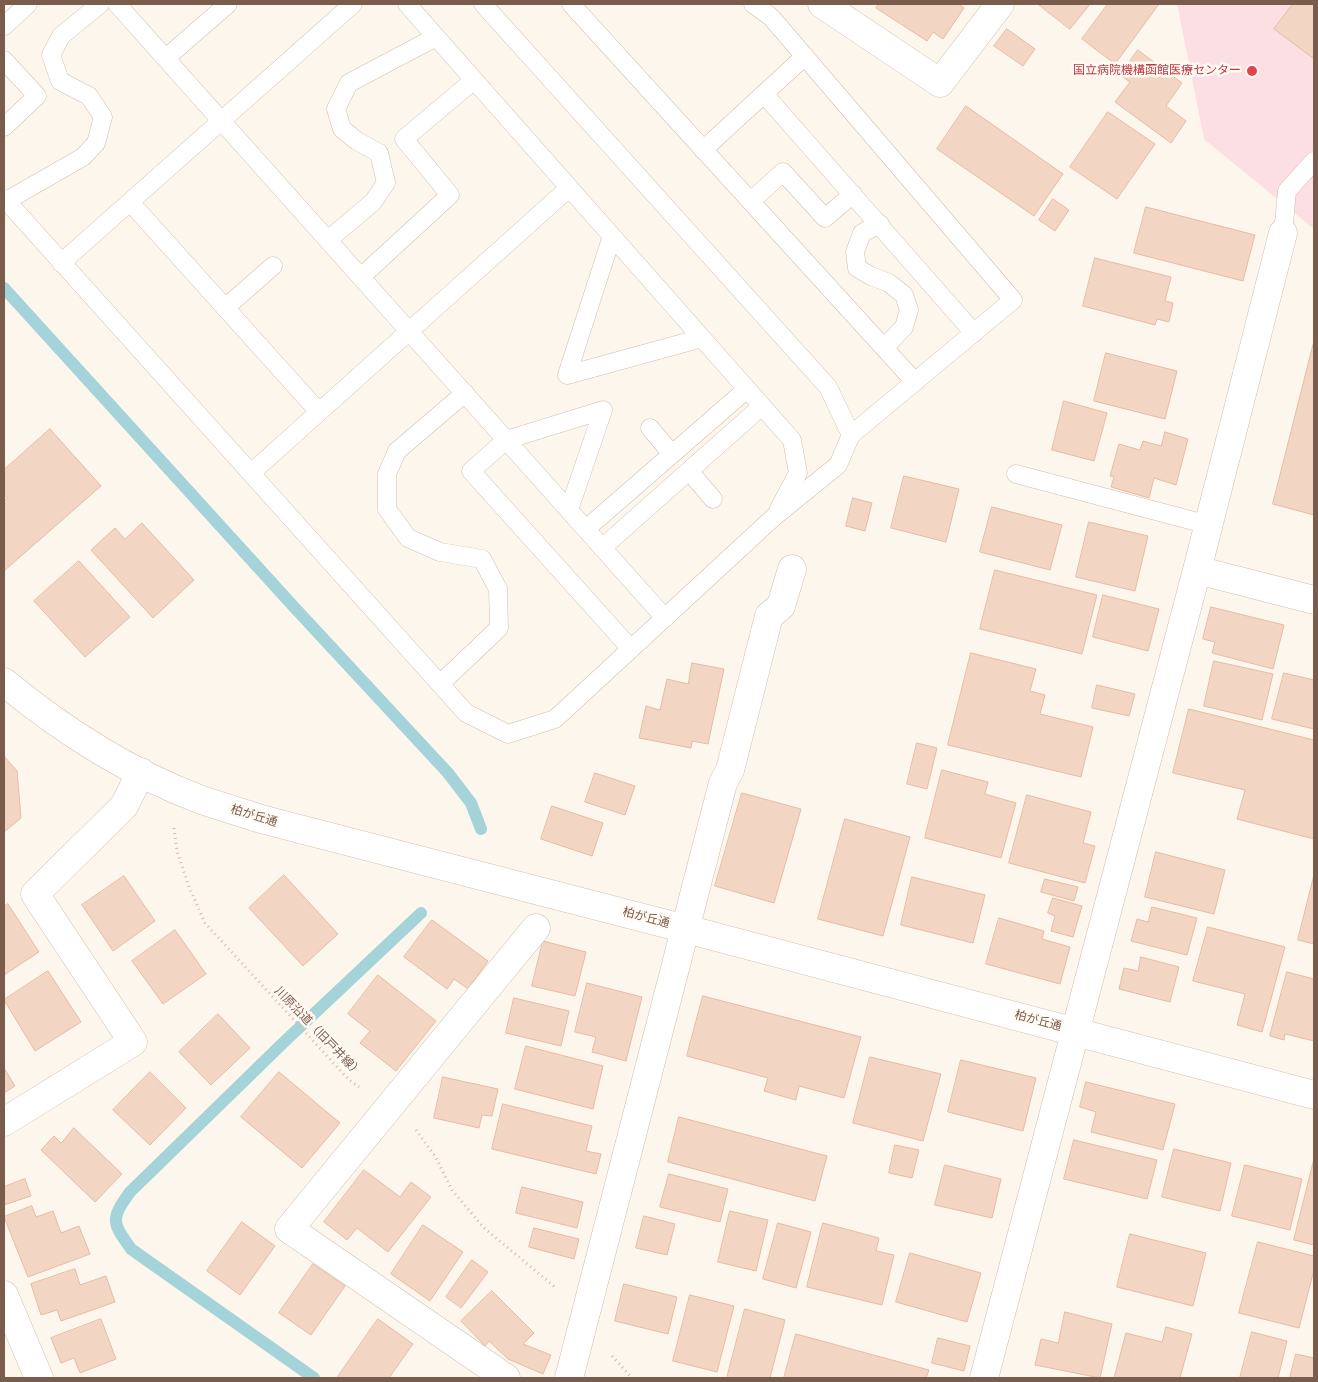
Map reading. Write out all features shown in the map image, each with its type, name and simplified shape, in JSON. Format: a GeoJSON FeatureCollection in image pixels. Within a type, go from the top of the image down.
{"type":"FeatureCollection","features":[{"type":"Feature","properties":{"kind":"street"},"geometry":{"type":"LineString","coordinates":[[822,4],[940,83],[1000,4]]}},
{"type":"Feature","properties":{"kind":"street"},"geometry":{"type":"LineString","coordinates":[[984,1378],[1197,570],[1283,233]]}},
{"type":"Feature","properties":{"kind":"street"},"geometry":{"type":"LineString","coordinates":[[570,1378],[723,783],[730,770],[769,616],[781,606],[792,569]]}},
{"type":"Feature","properties":{"kind":"street"},"geometry":{"type":"LineString","coordinates":[[1197,570],[1314,600]]}},
{"type":"Feature","properties":{"kind":"street","name":"柏が丘通"},"geometry":{"type":"LineString","coordinates":[[4,682],[33,706],[80,739],[140,772],[198,799],[260,819],[686,929],[1314,1095]]}},
{"type":"Feature","properties":{"kind":"street"},"geometry":{"type":"LineString","coordinates":[[4,1122],[133,1042],[35,894],[124,806],[140,772]]}},
{"type":"Feature","properties":{"kind":"street"},"geometry":{"type":"LineString","coordinates":[[506,1378],[289,1229],[536,928]]}},
{"type":"Feature","properties":{"kind":"street"},"geometry":{"type":"LineString","coordinates":[[4,1295],[11,1331],[39,1378]]}},
{"type":"Feature","properties":{"kind":"lane"},"geometry":{"type":"LineString","coordinates":[[4,26],[28,4]]}},
{"type":"Feature","properties":{"kind":"lane"},"geometry":{"type":"LineString","coordinates":[[100,4],[61,36],[51,55],[60,81],[89,96],[103,117],[96,143],[83,157],[5,199],[466,713],[508,734],[555,719],[775,516],[838,465],[851,435],[1013,300],[771,17],[753,4]]}},
{"type":"Feature","properties":{"kind":"lane"},"geometry":{"type":"LineString","coordinates":[[117,4],[665,618]]}},
{"type":"Feature","properties":{"kind":"lane"},"geometry":{"type":"LineString","coordinates":[[166,58],[228,4]]}},
{"type":"Feature","properties":{"kind":"lane"},"geometry":{"type":"LineString","coordinates":[[62,263],[354,4]]}},
{"type":"Feature","properties":{"kind":"lane"},"geometry":{"type":"LineString","coordinates":[[407,4],[792,440],[798,473],[775,516]]}},
{"type":"Feature","properties":{"kind":"lane"},"geometry":{"type":"LineString","coordinates":[[483,4],[828,387],[851,435]]}},
{"type":"Feature","properties":{"kind":"lane"},"geometry":{"type":"LineString","coordinates":[[571,4],[915,382]]}},
{"type":"Feature","properties":{"kind":"lane"},"geometry":{"type":"LineString","coordinates":[[328,240],[373,202],[386,183],[379,153],[357,141],[342,129],[336,109],[349,83],[436,36]]}},
{"type":"Feature","properties":{"kind":"lane"},"geometry":{"type":"LineString","coordinates":[[703,150],[805,56]]}},
{"type":"Feature","properties":{"kind":"lane"},"geometry":{"type":"LineString","coordinates":[[4,60],[37,96],[4,127]]}},
{"type":"Feature","properties":{"kind":"lane"},"geometry":{"type":"LineString","coordinates":[[361,277],[450,195],[404,139],[474,80]]}},
{"type":"Feature","properties":{"kind":"lane"},"geometry":{"type":"LineString","coordinates":[[764,94],[974,333]]}},
{"type":"Feature","properties":{"kind":"lane"},"geometry":{"type":"LineString","coordinates":[[1283,233],[1287,191],[1314,161]]}},
{"type":"Feature","properties":{"kind":"lane"},"geometry":{"type":"LineString","coordinates":[[751,201],[783,172],[825,218],[853,194]]}},
{"type":"Feature","properties":{"kind":"lane"},"geometry":{"type":"LineString","coordinates":[[251,473],[569,188]]}},
{"type":"Feature","properties":{"kind":"lane"},"geometry":{"type":"LineString","coordinates":[[130,202],[319,412]]}},
{"type":"Feature","properties":{"kind":"lane"},"geometry":{"type":"LineString","coordinates":[[880,224],[862,233],[854,252],[857,268],[889,283],[904,295],[909,310],[904,327],[884,348]]}},
{"type":"Feature","properties":{"kind":"lane"},"geometry":{"type":"LineString","coordinates":[[612,236],[567,375],[702,338]]}},
{"type":"Feature","properties":{"kind":"lane"},"geometry":{"type":"LineString","coordinates":[[225,308],[273,266]]}},
{"type":"Feature","properties":{"kind":"lane"},"geometry":{"type":"LineString","coordinates":[[586,529],[747,389]]}},
{"type":"Feature","properties":{"kind":"lane"},"geometry":{"type":"LineString","coordinates":[[440,684],[499,628],[498,589],[482,559],[440,552],[408,538],[387,509],[387,474],[397,452],[465,394]]}},
{"type":"Feature","properties":{"kind":"lane"},"geometry":{"type":"LineString","coordinates":[[602,548],[762,406]]}},
{"type":"Feature","properties":{"kind":"lane"},"geometry":{"type":"LineString","coordinates":[[569,510],[603,410],[506,440],[471,471],[631,649]]}},
{"type":"Feature","properties":{"kind":"lane"},"geometry":{"type":"LineString","coordinates":[[650,428],[672,454]]}},
{"type":"Feature","properties":{"kind":"lane"},"geometry":{"type":"LineString","coordinates":[[689,471],[713,499]]}},
{"type":"Feature","properties":{"kind":"lane"},"geometry":{"type":"LineString","coordinates":[[1016,474],[1208,525]]}},
{"type":"Feature","properties":{"kind":"path","name":"川原沿道（旧戸井線）"},"geometry":{"type":"LineString","coordinates":[[174,825],[177,851],[189,887],[205,923],[349,1080],[390,1107],[413,1126],[434,1156],[452,1190],[483,1227],[555,1286],[583,1323],[632,1378]]}},
{"type":"Feature","properties":{"kind":"shaded area","name":"国立病院機構函館医療センター"},"geometry":{"type":"Polygon","coordinates":[[[1177,4],[1314,4],[1314,229],[1204,139],[1177,4]]]}},
{"type":"Feature","properties":{"kind":"building"},"geometry":{"type":"Polygon","coordinates":[[[879,4],[958,4],[964,8],[943,39],[933,32],[927,41],[876,8],[879,4]]]}},
{"type":"Feature","properties":{"kind":"building"},"geometry":{"type":"Polygon","coordinates":[[[1038,4],[1090,4],[1070,29],[1038,4]]]}},
{"type":"Feature","properties":{"kind":"building"},"geometry":{"type":"Polygon","coordinates":[[[1108,4],[1159,4],[1115,64],[1082,39],[1108,4]]]}},
{"type":"Feature","properties":{"kind":"building"},"geometry":{"type":"Polygon","coordinates":[[[1293,4],[1314,4],[1313,58],[1274,29],[1293,4]]]}},
{"type":"Feature","properties":{"kind":"building"},"geometry":{"type":"Polygon","coordinates":[[[1007,29],[1035,49],[1023,66],[994,46],[1007,29]]]}},
{"type":"Feature","properties":{"kind":"building"},"geometry":{"type":"Polygon","coordinates":[[[1138,50],[1182,83],[1166,106],[1186,121],[1171,143],[1115,102],[1130,82],[1120,75],[1138,50]]]}},
{"type":"Feature","properties":{"kind":"building"},"geometry":{"type":"Polygon","coordinates":[[[966,106],[1063,174],[1034,216],[937,149],[966,106]]]}},
{"type":"Feature","properties":{"kind":"building"},"geometry":{"type":"Polygon","coordinates":[[[1108,112],[1155,144],[1117,199],[1070,167],[1108,112]]]}},
{"type":"Feature","properties":{"kind":"building"},"geometry":{"type":"Polygon","coordinates":[[[1053,199],[1069,210],[1055,231],[1039,220],[1053,199]]]}},
{"type":"Feature","properties":{"kind":"building"},"geometry":{"type":"Polygon","coordinates":[[[1146,207],[1255,235],[1243,281],[1134,253],[1146,207]]]}},
{"type":"Feature","properties":{"kind":"building"},"geometry":{"type":"Polygon","coordinates":[[[1095,258],[1171,277],[1165,301],[1173,303],[1169,322],[1157,319],[1155,325],[1083,306],[1095,258]]]}},
{"type":"Feature","properties":{"kind":"building"},"geometry":{"type":"Polygon","coordinates":[[[1314,341],[1314,515],[1273,504],[1314,341]]]}},
{"type":"Feature","properties":{"kind":"building"},"geometry":{"type":"Polygon","coordinates":[[[1106,353],[1177,371],[1165,419],[1094,401],[1106,353]]]}},
{"type":"Feature","properties":{"kind":"building"},"geometry":{"type":"Polygon","coordinates":[[[1064,401],[1107,413],[1094,461],[1052,450],[1064,401]]]}},
{"type":"Feature","properties":{"kind":"building"},"geometry":{"type":"Polygon","coordinates":[[[50,429],[101,486],[4,571],[4,501],[7,498],[4,494],[4,470],[50,429]]]}},
{"type":"Feature","properties":{"kind":"building"},"geometry":{"type":"Polygon","coordinates":[[[1165,432],[1188,439],[1176,485],[1154,478],[1149,498],[1111,487],[1114,477],[1110,476],[1119,444],[1140,450],[1143,441],[1161,446],[1165,432]]]}},
{"type":"Feature","properties":{"kind":"building"},"geometry":{"type":"Polygon","coordinates":[[[904,476],[959,489],[946,542],[891,528],[904,476]]]}},
{"type":"Feature","properties":{"kind":"building"},"geometry":{"type":"Polygon","coordinates":[[[853,498],[872,503],[865,531],[846,526],[853,498]]]}},
{"type":"Feature","properties":{"kind":"building"},"geometry":{"type":"Polygon","coordinates":[[[992,507],[1062,525],[1050,570],[980,552],[992,507]]]}},
{"type":"Feature","properties":{"kind":"building"},"geometry":{"type":"Polygon","coordinates":[[[1089,522],[1148,536],[1135,591],[1076,577],[1089,522]]]}},
{"type":"Feature","properties":{"kind":"building"},"geometry":{"type":"Polygon","coordinates":[[[142,523],[194,580],[153,618],[91,550],[115,528],[125,539],[142,523]]]}},
{"type":"Feature","properties":{"kind":"building"},"geometry":{"type":"Polygon","coordinates":[[[79,561],[130,617],[85,657],[34,601],[79,561]]]}},
{"type":"Feature","properties":{"kind":"building"},"geometry":{"type":"Polygon","coordinates":[[[995,570],[1097,595],[1082,654],[980,629],[995,570]]]}},
{"type":"Feature","properties":{"kind":"building"},"geometry":{"type":"Polygon","coordinates":[[[1103,595],[1159,609],[1148,651],[1093,637],[1103,595]]]}},
{"type":"Feature","properties":{"kind":"building"},"geometry":{"type":"Polygon","coordinates":[[[1211,607],[1284,625],[1273,669],[1212,653],[1215,642],[1203,639],[1211,607]]]}},
{"type":"Feature","properties":{"kind":"building"},"geometry":{"type":"Polygon","coordinates":[[[971,653],[1036,669],[1030,691],[1045,695],[1040,714],[1093,727],[1081,777],[948,745],[971,653]]]}},
{"type":"Feature","properties":{"kind":"building"},"geometry":{"type":"Polygon","coordinates":[[[1214,661],[1273,674],[1262,720],[1204,706],[1214,661]]]}},
{"type":"Feature","properties":{"kind":"building"},"geometry":{"type":"Polygon","coordinates":[[[692,663],[724,669],[708,744],[692,741],[691,748],[639,738],[646,706],[660,710],[667,679],[688,684],[692,663]]]}},
{"type":"Feature","properties":{"kind":"building"},"geometry":{"type":"Polygon","coordinates":[[[1284,673],[1314,680],[1314,729],[1272,719],[1284,673]]]}},
{"type":"Feature","properties":{"kind":"building"},"geometry":{"type":"Polygon","coordinates":[[[1097,685],[1135,694],[1129,716],[1092,708],[1097,685]]]}},
{"type":"Feature","properties":{"kind":"building"},"geometry":{"type":"Polygon","coordinates":[[[1189,709],[1314,740],[1314,839],[1237,819],[1245,790],[1173,773],[1189,709]]]}},
{"type":"Feature","properties":{"kind":"building"},"geometry":{"type":"Polygon","coordinates":[[[917,743],[937,748],[927,789],[907,784],[917,743]]]}},
{"type":"Feature","properties":{"kind":"building"},"geometry":{"type":"Polygon","coordinates":[[[4,756],[17,771],[21,818],[4,832],[4,756]]]}},
{"type":"Feature","properties":{"kind":"building"},"geometry":{"type":"Polygon","coordinates":[[[942,770],[988,782],[985,794],[1016,803],[1001,858],[925,838],[942,770]]]}},
{"type":"Feature","properties":{"kind":"building"},"geometry":{"type":"Polygon","coordinates":[[[595,773],[635,786],[625,815],[585,802],[595,773]]]}},
{"type":"Feature","properties":{"kind":"building"},"geometry":{"type":"Polygon","coordinates":[[[742,793],[801,809],[774,903],[715,886],[742,793]]]}},
{"type":"Feature","properties":{"kind":"building"},"geometry":{"type":"Polygon","coordinates":[[[1027,795],[1091,812],[1083,843],[1095,846],[1085,883],[1009,863],[1027,795]]]}},
{"type":"Feature","properties":{"kind":"building"},"geometry":{"type":"Polygon","coordinates":[[[552,806],[603,823],[592,856],[541,839],[552,806]]]}},
{"type":"Feature","properties":{"kind":"building"},"geometry":{"type":"Polygon","coordinates":[[[845,819],[910,837],[883,936],[818,919],[845,819]]]}},
{"type":"Feature","properties":{"kind":"building"},"geometry":{"type":"Polygon","coordinates":[[[1156,852],[1225,870],[1214,914],[1145,897],[1156,852]]]}},
{"type":"Feature","properties":{"kind":"building"},"geometry":{"type":"Polygon","coordinates":[[[284,875],[338,934],[303,966],[249,908],[284,875]]]}},
{"type":"Feature","properties":{"kind":"building"},"geometry":{"type":"Polygon","coordinates":[[[1314,875],[1314,944],[1298,940],[1314,875]]]}},
{"type":"Feature","properties":{"kind":"building"},"geometry":{"type":"Polygon","coordinates":[[[124,876],[155,921],[113,951],[82,905],[124,876]]]}},
{"type":"Feature","properties":{"kind":"building"},"geometry":{"type":"Polygon","coordinates":[[[912,877],[985,895],[973,943],[901,925],[912,877]]]}},
{"type":"Feature","properties":{"kind":"building"},"geometry":{"type":"Polygon","coordinates":[[[1045,879],[1078,887],[1074,901],[1041,892],[1045,879]]]}},
{"type":"Feature","properties":{"kind":"building"},"geometry":{"type":"Polygon","coordinates":[[[1053,898],[1082,906],[1073,937],[1051,931],[1055,916],[1048,913],[1053,898]]]}},
{"type":"Feature","properties":{"kind":"building"},"geometry":{"type":"Polygon","coordinates":[[[8,904],[39,952],[4,975],[4,907],[8,904]]]}},
{"type":"Feature","properties":{"kind":"building"},"geometry":{"type":"Polygon","coordinates":[[[1152,907],[1197,918],[1187,955],[1131,941],[1137,919],[1148,922],[1152,907]]]}},
{"type":"Feature","properties":{"kind":"building"},"geometry":{"type":"Polygon","coordinates":[[[999,918],[1044,931],[1042,939],[1070,947],[1060,984],[986,964],[999,918]]]}},
{"type":"Feature","properties":{"kind":"building"},"geometry":{"type":"Polygon","coordinates":[[[432,920],[488,961],[468,989],[454,979],[447,989],[404,957],[432,920]]]}},
{"type":"Feature","properties":{"kind":"building"},"geometry":{"type":"Polygon","coordinates":[[[1208,927],[1285,947],[1262,1032],[1237,1025],[1245,994],[1193,981],[1208,927]]]}},
{"type":"Feature","properties":{"kind":"building"},"geometry":{"type":"Polygon","coordinates":[[[175,930],[206,974],[163,1004],[132,961],[175,930]]]}},
{"type":"Feature","properties":{"kind":"building"},"geometry":{"type":"Polygon","coordinates":[[[543,941],[586,952],[575,996],[532,986],[543,941]]]}},
{"type":"Feature","properties":{"kind":"building"},"geometry":{"type":"Polygon","coordinates":[[[1141,957],[1179,967],[1170,1002],[1119,989],[1124,968],[1138,971],[1141,957]]]}},
{"type":"Feature","properties":{"kind":"building"},"geometry":{"type":"Polygon","coordinates":[[[48,971],[81,1022],[35,1051],[4,1000],[48,971]]]}},
{"type":"Feature","properties":{"kind":"building"},"geometry":{"type":"Polygon","coordinates":[[[1287,972],[1314,979],[1314,1041],[1285,1034],[1284,1040],[1270,1036],[1287,972]]]}},
{"type":"Feature","properties":{"kind":"building"},"geometry":{"type":"Polygon","coordinates":[[[378,975],[436,1021],[396,1071],[360,1043],[370,1031],[348,1014],[378,975]]]}},
{"type":"Feature","properties":{"kind":"building"},"geometry":{"type":"Polygon","coordinates":[[[587,983],[642,997],[626,1061],[592,1052],[596,1037],[575,1032],[587,983]]]}},
{"type":"Feature","properties":{"kind":"building"},"geometry":{"type":"Polygon","coordinates":[[[703,996],[861,1037],[844,1098],[799,1086],[796,1100],[764,1091],[768,1078],[687,1056],[703,996]]]}},
{"type":"Feature","properties":{"kind":"building"},"geometry":{"type":"Polygon","coordinates":[[[514,998],[569,1011],[561,1046],[506,1033],[514,998]]]}},
{"type":"Feature","properties":{"kind":"building"},"geometry":{"type":"Polygon","coordinates":[[[218,1014],[250,1048],[211,1085],[179,1052],[218,1014]]]}},
{"type":"Feature","properties":{"kind":"building"},"geometry":{"type":"Polygon","coordinates":[[[526,1046],[603,1066],[593,1109],[515,1089],[526,1046]]]}},
{"type":"Feature","properties":{"kind":"building"},"geometry":{"type":"Polygon","coordinates":[[[870,1057],[941,1074],[923,1141],[853,1123],[870,1057]]]}},
{"type":"Feature","properties":{"kind":"building"},"geometry":{"type":"Polygon","coordinates":[[[961,1060],[1036,1078],[1023,1131],[948,1112],[961,1060]]]}},
{"type":"Feature","properties":{"kind":"building"},"geometry":{"type":"Polygon","coordinates":[[[4,1068],[15,1086],[4,1093],[4,1068]]]}},
{"type":"Feature","properties":{"kind":"building"},"geometry":{"type":"Polygon","coordinates":[[[150,1072],[186,1108],[150,1145],[113,1110],[150,1072]]]}},
{"type":"Feature","properties":{"kind":"building"},"geometry":{"type":"Polygon","coordinates":[[[279,1072],[340,1123],[302,1168],[241,1117],[279,1072]]]}},
{"type":"Feature","properties":{"kind":"building"},"geometry":{"type":"Polygon","coordinates":[[[443,1077],[498,1089],[492,1116],[482,1115],[479,1128],[434,1118],[443,1077]]]}},
{"type":"Feature","properties":{"kind":"building"},"geometry":{"type":"Polygon","coordinates":[[[1086,1082],[1175,1104],[1163,1150],[1091,1132],[1096,1112],[1080,1107],[1086,1082]]]}},
{"type":"Feature","properties":{"kind":"building"},"geometry":{"type":"Polygon","coordinates":[[[503,1104],[592,1126],[586,1151],[601,1154],[596,1174],[492,1149],[503,1104]]]}},
{"type":"Feature","properties":{"kind":"building"},"geometry":{"type":"Polygon","coordinates":[[[679,1117],[827,1156],[815,1201],[668,1162],[679,1117]]]}},
{"type":"Feature","properties":{"kind":"building"},"geometry":{"type":"Polygon","coordinates":[[[74,1128],[122,1174],[95,1202],[41,1150],[54,1136],[61,1143],[74,1128]]]}},
{"type":"Feature","properties":{"kind":"building"},"geometry":{"type":"Polygon","coordinates":[[[1074,1140],[1157,1160],[1147,1199],[1064,1179],[1074,1140]]]}},
{"type":"Feature","properties":{"kind":"building"},"geometry":{"type":"Polygon","coordinates":[[[895,1145],[919,1150],[912,1178],[889,1173],[895,1145]]]}},
{"type":"Feature","properties":{"kind":"building"},"geometry":{"type":"Polygon","coordinates":[[[1174,1149],[1231,1163],[1220,1211],[1162,1197],[1174,1149]]]}},
{"type":"Feature","properties":{"kind":"building"},"geometry":{"type":"Polygon","coordinates":[[[1314,1159],[1314,1245],[1294,1240],[1314,1159]]]}},
{"type":"Feature","properties":{"kind":"building"},"geometry":{"type":"Polygon","coordinates":[[[945,1165],[1001,1179],[992,1218],[935,1205],[945,1165]]]}},
{"type":"Feature","properties":{"kind":"building"},"geometry":{"type":"Polygon","coordinates":[[[1245,1165],[1302,1179],[1290,1230],[1232,1216],[1245,1165]]]}},
{"type":"Feature","properties":{"kind":"building"},"geometry":{"type":"Polygon","coordinates":[[[364,1170],[400,1197],[411,1182],[431,1197],[388,1252],[357,1228],[347,1240],[324,1222],[364,1170]]]}},
{"type":"Feature","properties":{"kind":"building"},"geometry":{"type":"Polygon","coordinates":[[[669,1174],[728,1189],[720,1222],[660,1207],[669,1174]]]}},
{"type":"Feature","properties":{"kind":"building"},"geometry":{"type":"Polygon","coordinates":[[[25,1179],[31,1196],[4,1205],[4,1187],[25,1179]]]}},
{"type":"Feature","properties":{"kind":"building"},"geometry":{"type":"Polygon","coordinates":[[[522,1187],[583,1202],[577,1228],[516,1213],[522,1187]]]}},
{"type":"Feature","properties":{"kind":"building"},"geometry":{"type":"Polygon","coordinates":[[[32,1206],[36,1217],[53,1211],[61,1233],[79,1226],[90,1254],[28,1277],[4,1217],[32,1206]]]}},
{"type":"Feature","properties":{"kind":"building"},"geometry":{"type":"Polygon","coordinates":[[[730,1211],[768,1220],[756,1271],[718,1262],[730,1211]]]}},
{"type":"Feature","properties":{"kind":"building"},"geometry":{"type":"Polygon","coordinates":[[[644,1216],[675,1224],[667,1255],[636,1248],[644,1216]]]}},
{"type":"Feature","properties":{"kind":"building"},"geometry":{"type":"Polygon","coordinates":[[[242,1222],[275,1246],[240,1295],[207,1271],[242,1222]]]}},
{"type":"Feature","properties":{"kind":"building"},"geometry":{"type":"Polygon","coordinates":[[[778,1223],[811,1232],[796,1288],[763,1279],[778,1223]]]}},
{"type":"Feature","properties":{"kind":"building"},"geometry":{"type":"Polygon","coordinates":[[[823,1223],[879,1238],[876,1251],[894,1255],[882,1305],[807,1287],[823,1223]]]}},
{"type":"Feature","properties":{"kind":"building"},"geometry":{"type":"Polygon","coordinates":[[[423,1225],[463,1252],[430,1301],[391,1274],[423,1225]]]}},
{"type":"Feature","properties":{"kind":"building"},"geometry":{"type":"Polygon","coordinates":[[[534,1228],[579,1239],[574,1259],[529,1247],[534,1228]]]}},
{"type":"Feature","properties":{"kind":"building"},"geometry":{"type":"Polygon","coordinates":[[[1130,1234],[1206,1253],[1193,1306],[1117,1287],[1130,1234]]]}},
{"type":"Feature","properties":{"kind":"building"},"geometry":{"type":"Polygon","coordinates":[[[1258,1242],[1314,1256],[1314,1270],[1299,1328],[1239,1313],[1258,1242]]]}},
{"type":"Feature","properties":{"kind":"building"},"geometry":{"type":"Polygon","coordinates":[[[910,1253],[981,1273],[967,1322],[896,1302],[910,1253]]]}},
{"type":"Feature","properties":{"kind":"building"},"geometry":{"type":"Polygon","coordinates":[[[472,1260],[488,1272],[461,1308],[446,1297],[472,1260]]]}},
{"type":"Feature","properties":{"kind":"building"},"geometry":{"type":"Polygon","coordinates":[[[313,1264],[345,1286],[311,1335],[279,1313],[313,1264]]]}},
{"type":"Feature","properties":{"kind":"building"},"geometry":{"type":"Polygon","coordinates":[[[75,1269],[80,1285],[106,1276],[115,1302],[61,1321],[57,1310],[41,1315],[31,1284],[75,1269]]]}},
{"type":"Feature","properties":{"kind":"building"},"geometry":{"type":"Polygon","coordinates":[[[624,1284],[677,1297],[668,1334],[615,1321],[624,1284]]]}},
{"type":"Feature","properties":{"kind":"building"},"geometry":{"type":"Polygon","coordinates":[[[492,1291],[534,1333],[523,1344],[551,1355],[543,1374],[508,1359],[489,1341],[485,1346],[461,1321],[492,1291]]]}},
{"type":"Feature","properties":{"kind":"building"},"geometry":{"type":"Polygon","coordinates":[[[690,1295],[734,1306],[717,1372],[673,1361],[690,1295]]]}},
{"type":"Feature","properties":{"kind":"building"},"geometry":{"type":"Polygon","coordinates":[[[745,1309],[785,1320],[770,1378],[727,1378],[745,1309]]]}},
{"type":"Feature","properties":{"kind":"building"},"geometry":{"type":"Polygon","coordinates":[[[1065,1312],[1112,1324],[1100,1378],[1035,1365],[1041,1339],[1058,1343],[1065,1312]]]}},
{"type":"Feature","properties":{"kind":"building"},"geometry":{"type":"Polygon","coordinates":[[[101,1319],[116,1359],[80,1373],[74,1358],[61,1363],[51,1338],[101,1319]]]}},
{"type":"Feature","properties":{"kind":"building"},"geometry":{"type":"Polygon","coordinates":[[[378,1319],[413,1344],[389,1378],[337,1378],[378,1319]]]}},
{"type":"Feature","properties":{"kind":"building"},"geometry":{"type":"Polygon","coordinates":[[[1166,1327],[1192,1334],[1180,1378],[1114,1378],[1126,1333],[1162,1342],[1166,1327]]]}},
{"type":"Feature","properties":{"kind":"building"},"geometry":{"type":"Polygon","coordinates":[[[1252,1332],[1287,1341],[1278,1378],[1240,1378],[1252,1332]]]}},
{"type":"Feature","properties":{"kind":"building"},"geometry":{"type":"Polygon","coordinates":[[[796,1334],[929,1370],[926,1378],[784,1378],[796,1334]]]}},
{"type":"Feature","properties":{"kind":"building"},"geometry":{"type":"Polygon","coordinates":[[[938,1338],[970,1346],[964,1371],[932,1363],[938,1338]]]}},
{"type":"Feature","properties":{"kind":"building"},"geometry":{"type":"Polygon","coordinates":[[[1296,1354],[1314,1358],[1314,1378],[1290,1378],[1296,1354]]]}},
{"type":"Feature","properties":{"kind":"waterway"},"geometry":{"type":"LineString","coordinates":[[4,288],[448,773],[471,803],[481,829]]}},
{"type":"Feature","properties":{"kind":"waterway"},"geometry":{"type":"LineString","coordinates":[[314,1378],[131,1249],[117,1226],[117,1215],[130,1192],[284,1042],[421,913]]}},
{"type":"Feature","properties":{"kind":"place","name":"国立病院機構函館医療センター"},"geometry":{"type":"Point","coordinates":[1252,71]}}]}
